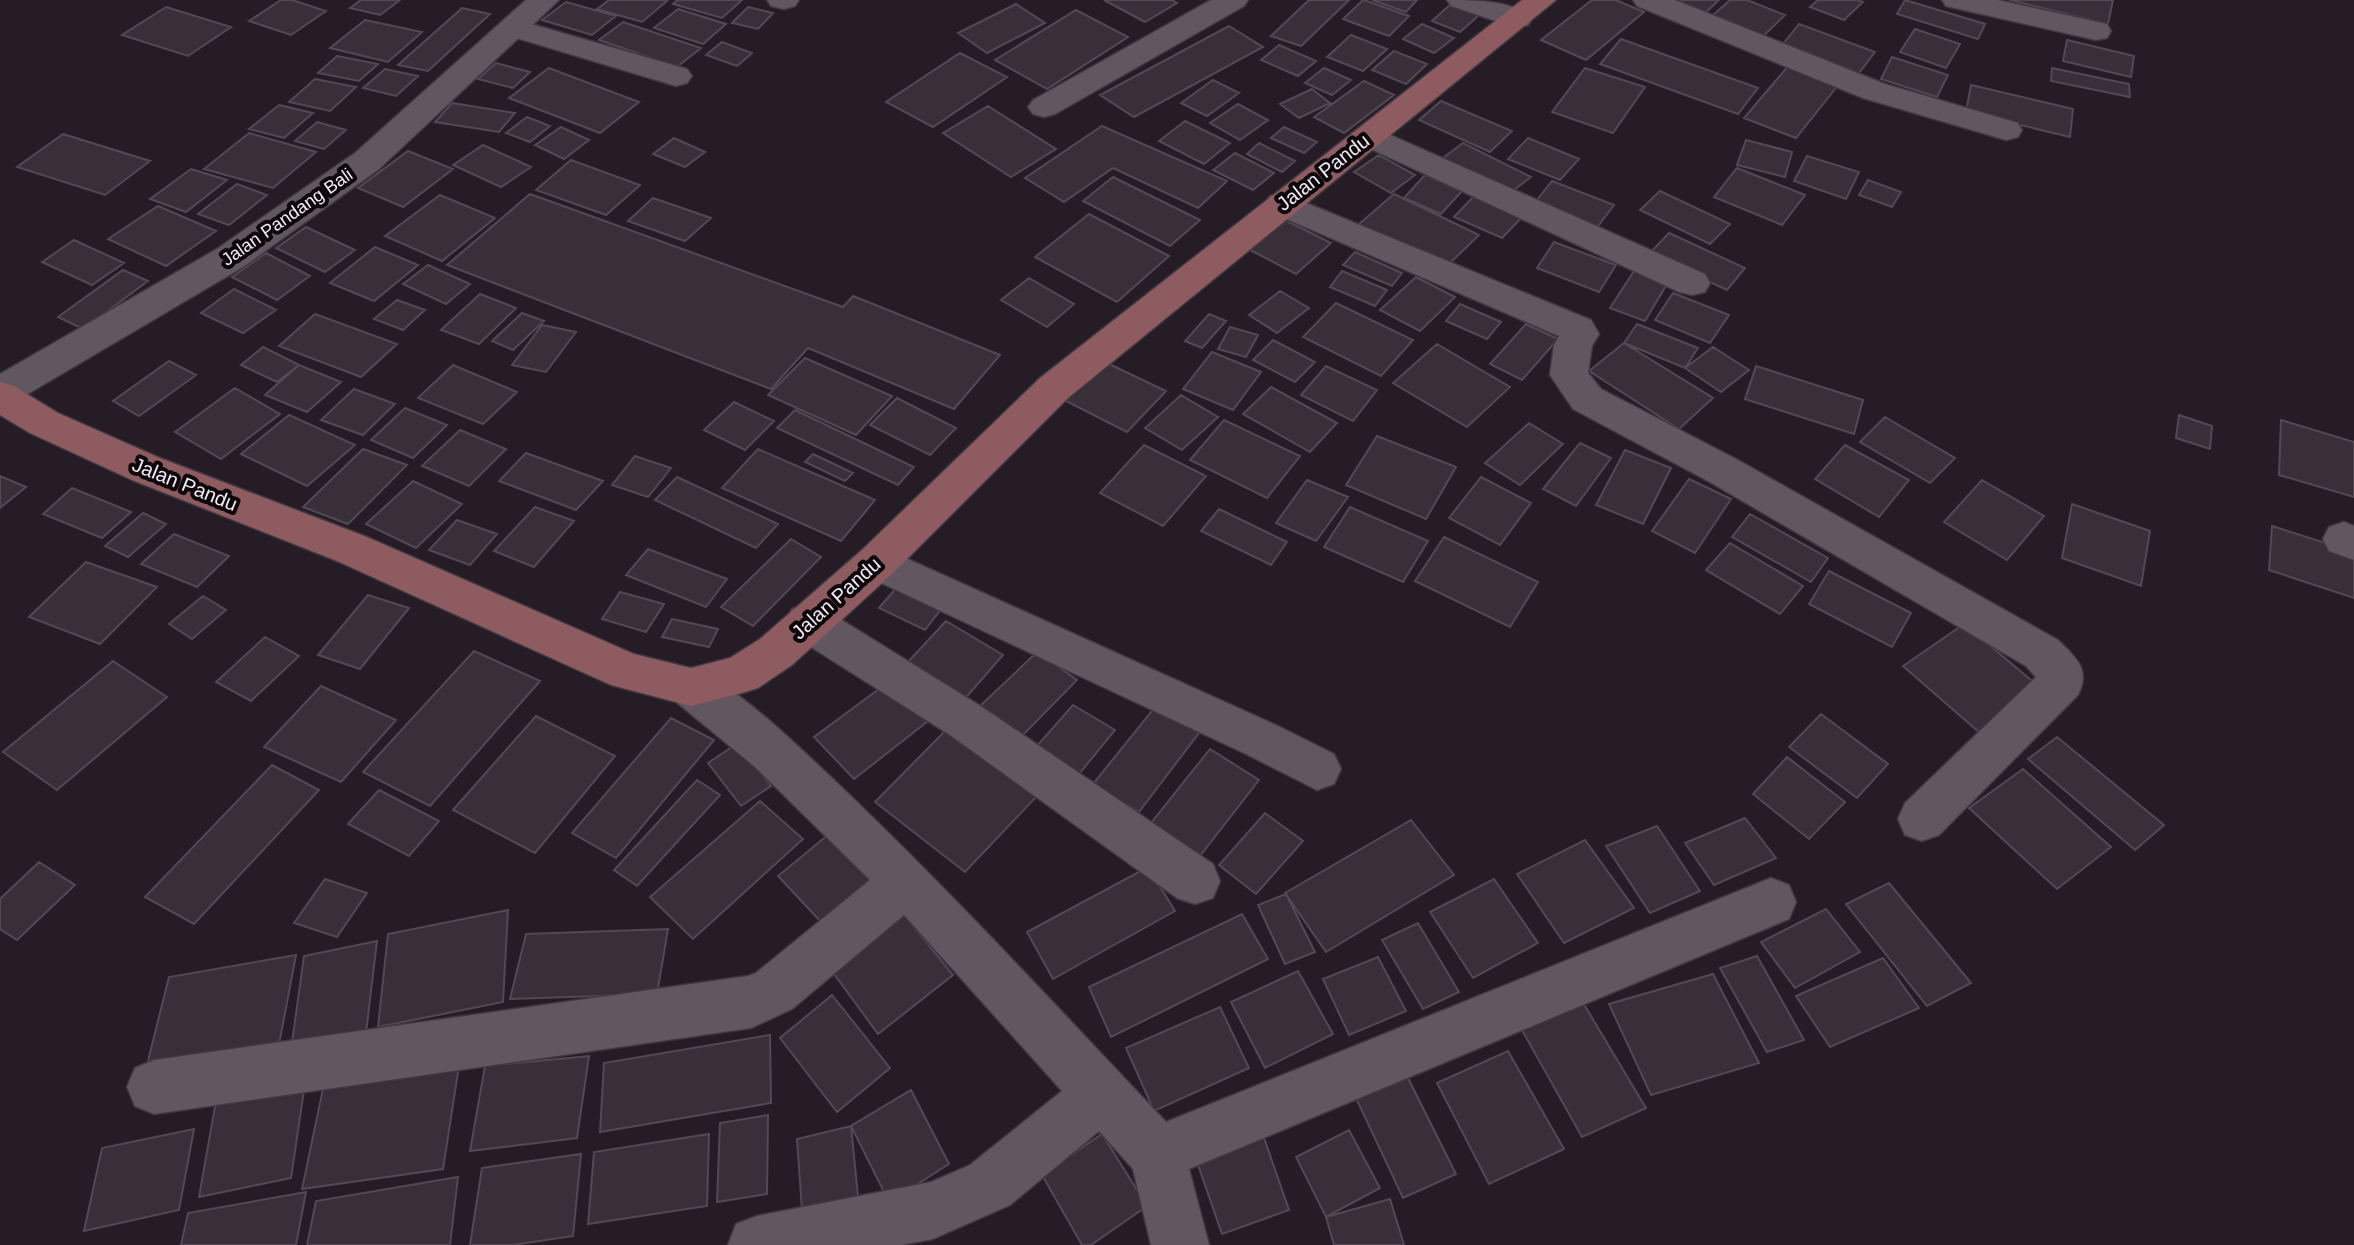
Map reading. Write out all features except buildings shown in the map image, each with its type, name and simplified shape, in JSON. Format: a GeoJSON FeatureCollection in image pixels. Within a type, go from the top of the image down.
{"type":"FeatureCollection","features":[{"type":"Feature","properties":{"kind":"main road","name":"Jalan Pandu"},"geometry":{"type":"LineString","coordinates":[[0,394],[44,423],[146,469],[352,549],[627,671],[691,687],[742,674],[776,652],[877,562],[1054,388],[1529,9]]}},
{"type":"Feature","properties":{"kind":"street"},"geometry":{"type":"LineString","coordinates":[[1044,107],[1233,0]]}},
{"type":"Feature","properties":{"kind":"street"},"geometry":{"type":"LineString","coordinates":[[1462,0],[1529,9]]}},
{"type":"Feature","properties":{"kind":"street"},"geometry":{"type":"LineString","coordinates":[[1648,0],[1874,91],[2006,130]]}},
{"type":"Feature","properties":{"kind":"street"},"geometry":{"type":"LineString","coordinates":[[1957,0],[2096,31]]}},
{"type":"Feature","properties":{"kind":"street"},"geometry":{"type":"LineString","coordinates":[[522,9],[676,76]]}},
{"type":"Feature","properties":{"kind":"street","name":"Jalan Pandang Bali"},"geometry":{"type":"LineString","coordinates":[[0,394],[230,258],[367,161],[522,9]]}},
{"type":"Feature","properties":{"kind":"street"},"geometry":{"type":"LineString","coordinates":[[1370,136],[1692,283]]}},
{"type":"Feature","properties":{"kind":"street"},"geometry":{"type":"LineString","coordinates":[[1282,204],[1575,328],[1580,334],[1568,365],[1569,375],[1587,399],[1736,478],[2042,653],[2060,671],[2062,681],[1922,819]]}},
{"type":"Feature","properties":{"kind":"street"},"geometry":{"type":"LineString","coordinates":[[877,562],[1262,740],[1317,769]]}},
{"type":"Feature","properties":{"kind":"street"},"geometry":{"type":"LineString","coordinates":[[808,622],[966,721],[1195,881]]}},
{"type":"Feature","properties":{"kind":"street"},"geometry":{"type":"LineString","coordinates":[[691,687],[771,751],[906,882],[1157,1154],[1180,1245]]}},
{"type":"Feature","properties":{"kind":"street"},"geometry":{"type":"LineString","coordinates":[[154,1087],[751,1002],[774,991],[906,882]]}},
{"type":"Feature","properties":{"kind":"street"},"geometry":{"type":"LineString","coordinates":[[1157,1154],[1771,902]]}},
{"type":"Feature","properties":{"kind":"street"},"geometry":{"type":"LineString","coordinates":[[757,1245],[933,1210],[959,1201],[990,1185],[1100,1095]]}}]}
